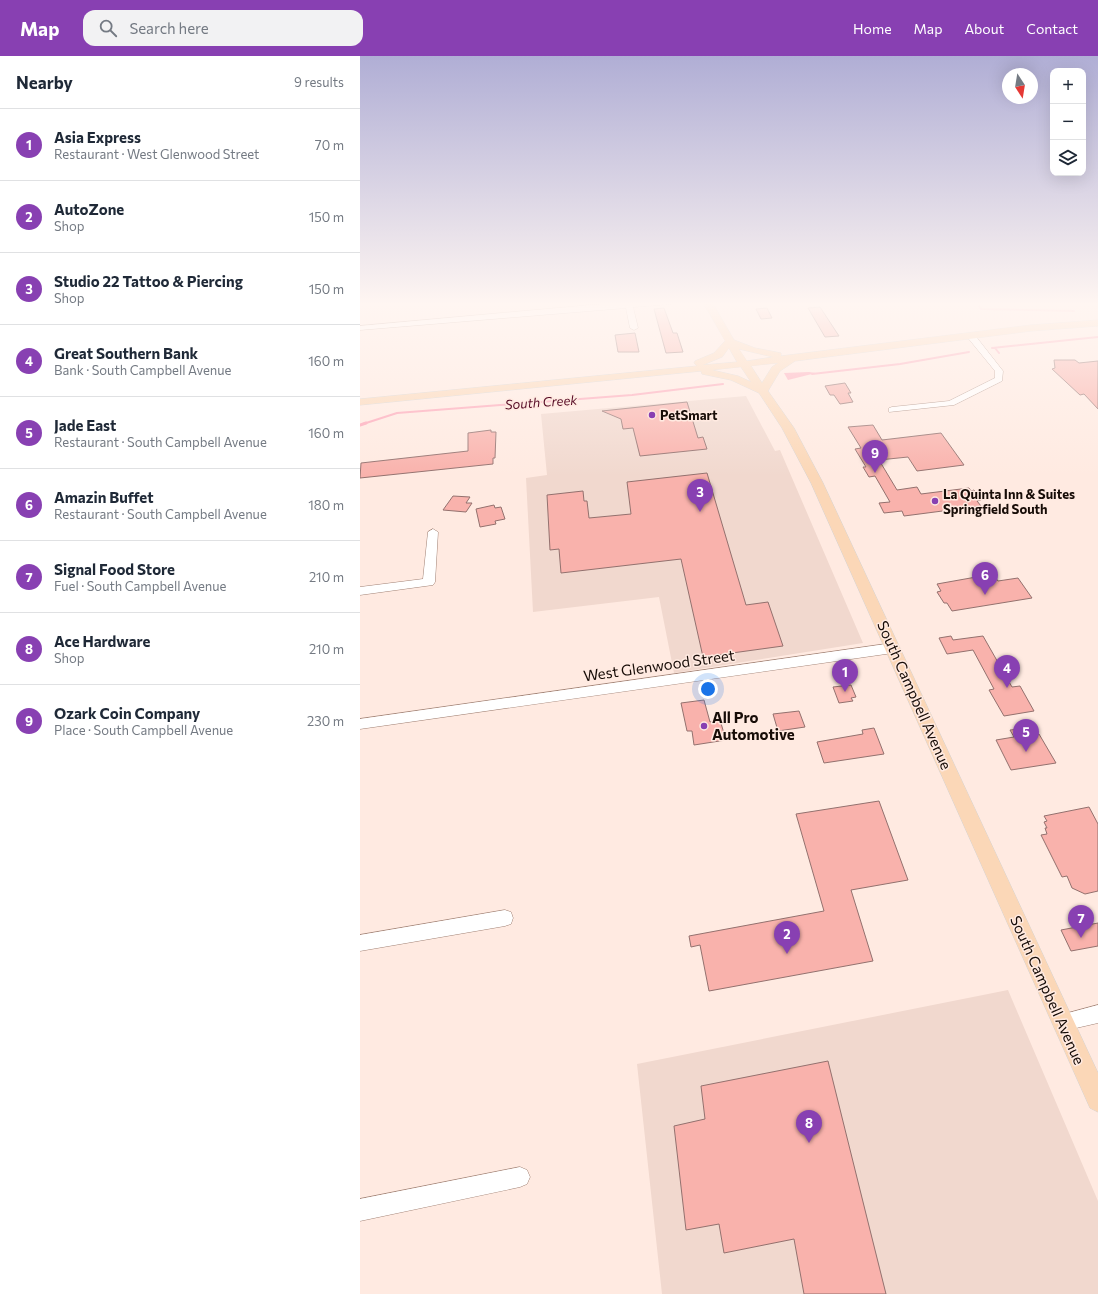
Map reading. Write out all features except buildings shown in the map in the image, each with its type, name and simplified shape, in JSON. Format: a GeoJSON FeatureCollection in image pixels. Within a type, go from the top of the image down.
{"type":"FeatureCollection","features":[{"type":"Feature","properties":{"kind":"main road"},"geometry":{"type":"LineString","coordinates":[[679,370],[709,360]]}},
{"type":"Feature","properties":{"kind":"main road","name":"South Campbell Avenue"},"geometry":{"type":"LineString","coordinates":[[741,360],[788,428],[817,483],[894,648],[1098,1100]]}},
{"type":"Feature","properties":{"kind":"main road"},"geometry":{"type":"LineString","coordinates":[[360,402],[774,360]]}},
{"type":"Feature","properties":{"kind":"main road"},"geometry":{"type":"LineString","coordinates":[[679,370],[724,375],[762,391],[776,369],[790,360]]}},
{"type":"Feature","properties":{"kind":"street"},"geometry":{"type":"LineString","coordinates":[[892,410],[951,403],[996,381],[1000,374],[989,360]]}},
{"type":"Feature","properties":{"kind":"street"},"geometry":{"type":"LineString","coordinates":[[360,590],[429,582],[433,532]]}},
{"type":"Feature","properties":{"kind":"street","name":"West Glenwood Street"},"geometry":{"type":"LineString","coordinates":[[360,724],[894,648]]}},
{"type":"Feature","properties":{"kind":"street"},"geometry":{"type":"LineString","coordinates":[[360,943],[505,918]]}},
{"type":"Feature","properties":{"kind":"street"},"geometry":{"type":"LineString","coordinates":[[1062,1022],[1098,1014]]}},
{"type":"Feature","properties":{"kind":"street"},"geometry":{"type":"LineString","coordinates":[[360,1210],[520,1177]]}},
{"type":"Feature","properties":{"kind":"shaded area"},"geometry":{"type":"Polygon","coordinates":[[[784,373],[816,373],[788,380],[784,373]]]}},
{"type":"Feature","properties":{"kind":"shaded area"},"geometry":{"type":"Polygon","coordinates":[[[746,396],[775,451],[780,450],[863,643],[674,673],[659,597],[533,612],[526,478],[547,475],[541,414],[746,396]]]}},
{"type":"Feature","properties":{"kind":"shaded area"},"geometry":{"type":"Polygon","coordinates":[[[1008,990],[1098,1201],[1098,1294],[662,1294],[637,1064],[1008,990]]]}},
{"type":"Feature","properties":{"kind":"waterway","name":"South Creek"},"geometry":{"type":"LineString","coordinates":[[812,374],[924,360]]}},
{"type":"Feature","properties":{"kind":"waterway","name":"South Creek"},"geometry":{"type":"LineString","coordinates":[[363,424],[397,413],[632,395],[723,384]]}},
{"type":"Feature","properties":{"kind":"place","name":"PetSmart"},"geometry":{"type":"Point","coordinates":[652,415]}},
{"type":"Feature","properties":{"kind":"place","name":"Ozark Coin Company"},"geometry":{"type":"Point","coordinates":[875,473]}},
{"type":"Feature","properties":{"kind":"place","name":"La Quinta Inn & Suites Springfield South"},"geometry":{"type":"Point","coordinates":[935,501]}},
{"type":"Feature","properties":{"kind":"place","name":"Studio 22 Tattoo & Piercing"},"geometry":{"type":"Point","coordinates":[700,512]}},
{"type":"Feature","properties":{"kind":"place","name":"Amazin Buffet"},"geometry":{"type":"Point","coordinates":[985,595]}},
{"type":"Feature","properties":{"kind":"place","name":"Great Southern Bank"},"geometry":{"type":"Point","coordinates":[1007,688]}},
{"type":"Feature","properties":{"kind":"place","name":"Asia Express"},"geometry":{"type":"Point","coordinates":[845,692]}},
{"type":"Feature","properties":{"kind":"place","name":"All Pro Automotive"},"geometry":{"type":"Point","coordinates":[704,726]}},
{"type":"Feature","properties":{"kind":"place","name":"Jade East"},"geometry":{"type":"Point","coordinates":[1026,752]}},
{"type":"Feature","properties":{"kind":"place","name":"Signal Food Store"},"geometry":{"type":"Point","coordinates":[1081,938]}},
{"type":"Feature","properties":{"kind":"place","name":"AutoZone"},"geometry":{"type":"Point","coordinates":[787,954]}},
{"type":"Feature","properties":{"kind":"place","name":"Ace Hardware"},"geometry":{"type":"Point","coordinates":[809,1143]}}]}
